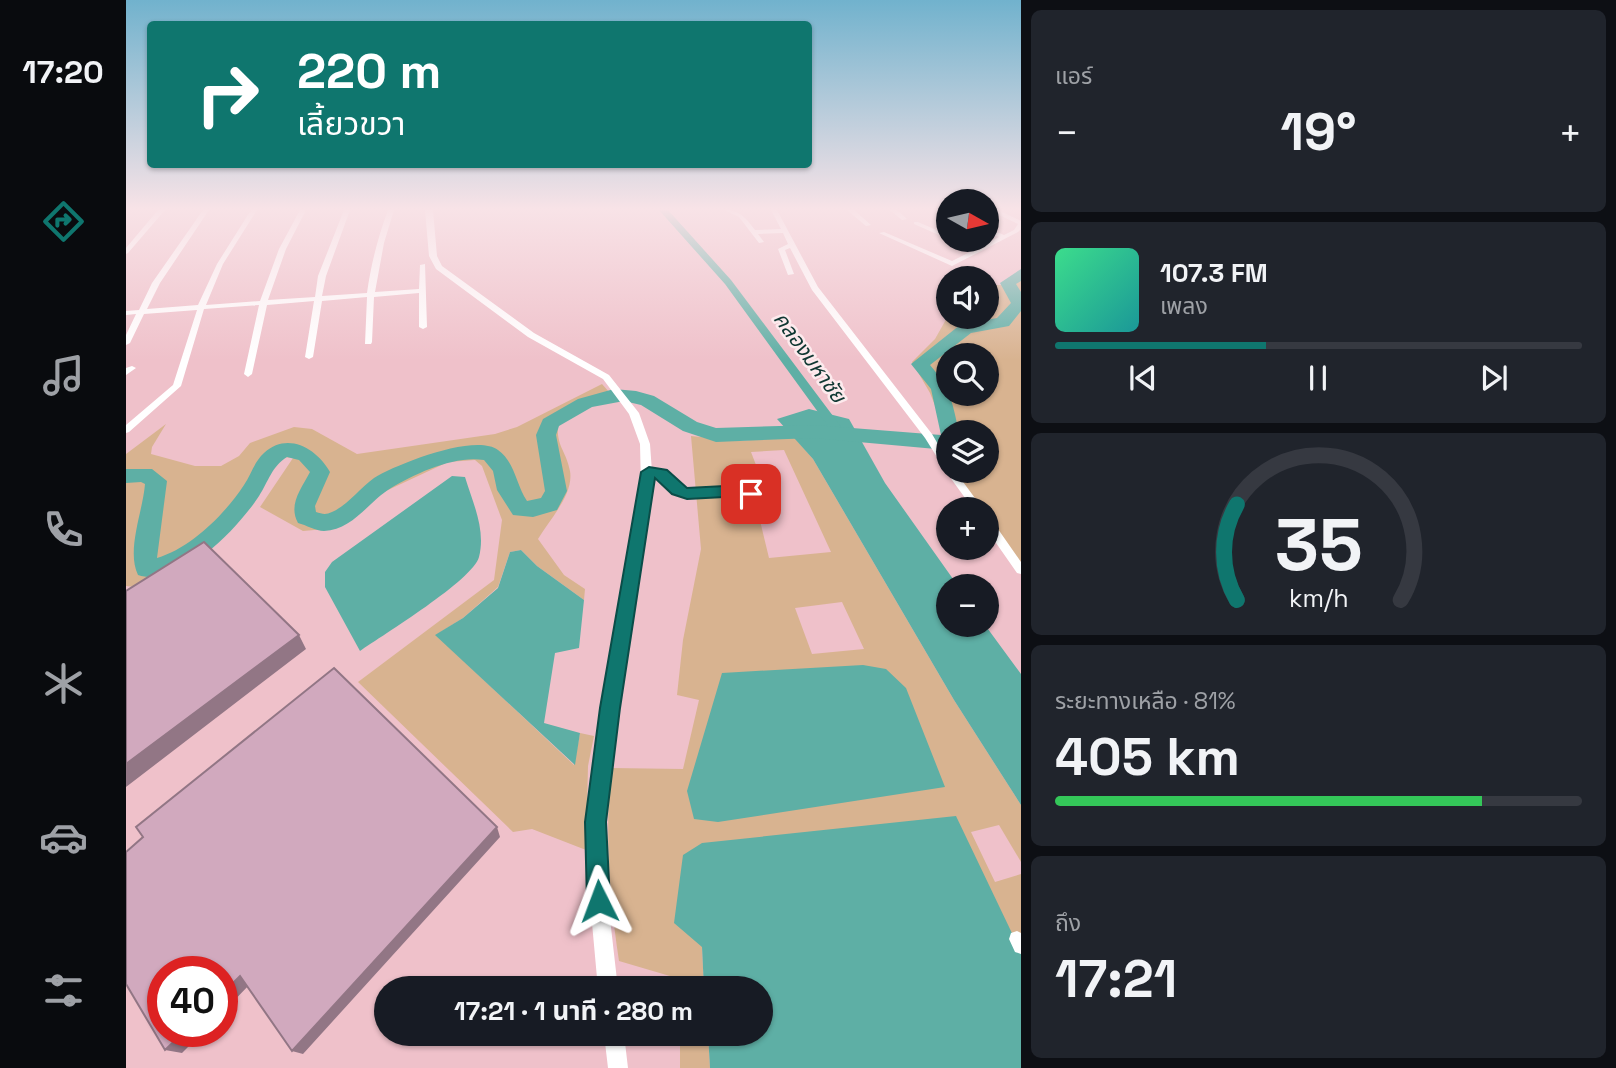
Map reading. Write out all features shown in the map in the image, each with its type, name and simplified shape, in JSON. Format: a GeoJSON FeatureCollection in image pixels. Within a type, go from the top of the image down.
{"type":"FeatureCollection","features":[{"type":"Feature","properties":{"kind":"street"},"geometry":{"type":"LineString","coordinates":[[126,343],[139,312],[171,260]]}},
{"type":"Feature","properties":{"kind":"street"},"geometry":{"type":"LineString","coordinates":[[126,429],[177,386],[201,307],[223,260]]}},
{"type":"Feature","properties":{"kind":"street"},"geometry":{"type":"LineString","coordinates":[[248,374],[262,303],[277,260]]}},
{"type":"Feature","properties":{"kind":"street"},"geometry":{"type":"LineString","coordinates":[[309,357],[326,260]]}},
{"type":"Feature","properties":{"kind":"street"},"geometry":{"type":"LineString","coordinates":[[368,342],[370,295],[376,260]]}},
{"type":"Feature","properties":{"kind":"street"},"geometry":{"type":"LineString","coordinates":[[435,260],[439,267],[531,335],[599,373],[613,384],[640,425],[649,472],[610,708],[596,822],[599,901],[607,976]]}},
{"type":"Feature","properties":{"kind":"street"},"geometry":{"type":"LineString","coordinates":[[785,260],[790,274]]}},
{"type":"Feature","properties":{"kind":"street"},"geometry":{"type":"LineString","coordinates":[[799,260],[815,288],[936,448]]}},
{"type":"Feature","properties":{"kind":"street"},"geometry":{"type":"LineString","coordinates":[[943,260],[952,264],[960,260]]}},
{"type":"Feature","properties":{"kind":"street"},"geometry":{"type":"LineString","coordinates":[[423,265],[424,327]]}},
{"type":"Feature","properties":{"kind":"street"},"geometry":{"type":"LineString","coordinates":[[126,313],[423,291]]}},
{"type":"Feature","properties":{"kind":"street"},"geometry":{"type":"LineString","coordinates":[[649,472],[662,474],[677,490],[687,494],[744,491],[761,500]]}},
{"type":"Feature","properties":{"kind":"street"},"geometry":{"type":"LineString","coordinates":[[999,539],[1021,570]]}},
{"type":"Feature","properties":{"kind":"street"},"geometry":{"type":"LineString","coordinates":[[615,1046],[618,1068]]}},
{"type":"Feature","properties":{"kind":"shaded area"},"geometry":{"type":"Polygon","coordinates":[[[1021,277],[1021,564],[999,534],[999,497],[973,497],[963,483],[999,483],[999,420],[941,420],[930,393],[912,362],[935,339],[941,329],[999,329],[999,285],[1021,277]]]}},
{"type":"Feature","properties":{"kind":"shaded area"},"geometry":{"type":"Polygon","coordinates":[[[602,384],[616,400],[586,408],[558,423],[558,438],[570,471],[570,480],[565,497],[538,539],[564,575],[585,589],[584,600],[537,566],[521,550],[510,552],[498,587],[463,618],[436,635],[574,765],[580,733],[594,736],[588,766],[586,850],[532,829],[513,832],[358,682],[494,580],[502,520],[482,466],[475,460],[448,462],[373,497],[337,528],[303,531],[260,507],[293,458],[267,455],[237,505],[249,507],[195,557],[144,588],[126,586],[126,454],[166,424],[152,447],[151,454],[195,466],[221,466],[239,456],[250,443],[294,427],[312,429],[357,454],[495,434],[517,427],[602,384]]]}},
{"type":"Feature","properties":{"kind":"shaded area"},"geometry":{"type":"Polygon","coordinates":[[[691,436],[741,441],[793,436],[813,459],[954,700],[1021,805],[1021,862],[999,825],[971,832],[995,882],[1021,874],[1021,952],[702,947],[703,976],[670,976],[619,961],[609,864],[611,768],[683,769],[699,700],[677,695],[683,640],[701,549],[691,436]],[[784,450],[751,452],[766,491],[755,500],[769,558],[831,552],[784,450]],[[842,602],[795,608],[812,654],[864,649],[842,602]]]}},
{"type":"Feature","properties":{"kind":"shaded area"},"geometry":{"type":"Polygon","coordinates":[[[680,1046],[709,1046],[710,1068],[680,1068],[680,1046]]]}},
{"type":"Feature","properties":{"kind":"water"},"geometry":{"type":"Polygon","coordinates":[[[809,409],[849,419],[885,483],[936,555],[936,560],[940,560],[949,574],[936,574],[936,637],[994,637],[1021,674],[1021,805],[954,700],[813,459],[777,419],[809,409]]]}},
{"type":"Feature","properties":{"kind":"water"},"geometry":{"type":"Polygon","coordinates":[[[452,476],[465,477],[475,507],[481,537],[479,557],[473,567],[445,593],[360,651],[325,587],[325,572],[332,562],[452,476]]]}},
{"type":"Feature","properties":{"kind":"water"},"geometry":{"type":"Polygon","coordinates":[[[521,550],[537,566],[584,600],[579,648],[555,653],[544,723],[580,733],[575,765],[435,635],[463,618],[498,588],[510,552],[521,550]]]}},
{"type":"Feature","properties":{"kind":"water"},"geometry":{"type":"Polygon","coordinates":[[[863,665],[886,669],[906,688],[945,787],[718,822],[694,819],[687,791],[722,673],[863,665]]]}},
{"type":"Feature","properties":{"kind":"water"},"geometry":{"type":"Polygon","coordinates":[[[956,816],[1021,952],[1021,1068],[710,1068],[709,1046],[773,1046],[773,976],[703,976],[702,947],[674,923],[683,855],[702,843],[956,816]]]}},
{"type":"Feature","properties":{"kind":"building"},"geometry":{"type":"Polygon","coordinates":[[[204,542],[299,635],[126,764],[126,591],[204,542]]]}},
{"type":"Feature","properties":{"kind":"building"},"geometry":{"type":"Polygon","coordinates":[[[334,668],[497,827],[292,1051],[240,976],[238,978],[238,956],[147,956],[147,1020],[126,984],[126,852],[143,837],[136,827],[334,668]]]}},
{"type":"Feature","properties":{"kind":"waterway","name":"คลองมหาชัย"},"geometry":{"type":"LineString","coordinates":[[708,260],[728,282],[835,427]]}},
{"type":"Feature","properties":{"kind":"waterway"},"geometry":{"type":"LineString","coordinates":[[947,420],[940,388],[920,364],[966,329],[1003,322],[1019,303],[1008,283],[1021,274]]}},
{"type":"Feature","properties":{"kind":"waterway"},"geometry":{"type":"LineString","coordinates":[[126,476],[145,474],[156,481],[146,546],[146,568],[174,562],[203,542],[241,505],[268,461],[286,450],[306,455],[320,472],[304,506],[306,517],[323,523],[340,518],[383,483],[427,463],[472,451],[490,454],[503,469],[508,490],[521,509],[533,509],[549,504],[556,491],[546,435],[550,423],[576,407],[614,395],[648,401],[690,427],[716,435],[814,431],[936,442]]}},
{"type":"Feature","properties":{"kind":"route"},"geometry":{"type":"LineString","coordinates":[[599,901],[596,822],[610,708],[649,472],[662,474],[677,490],[687,494],[705,495],[734,491],[751,494]]}}]}
